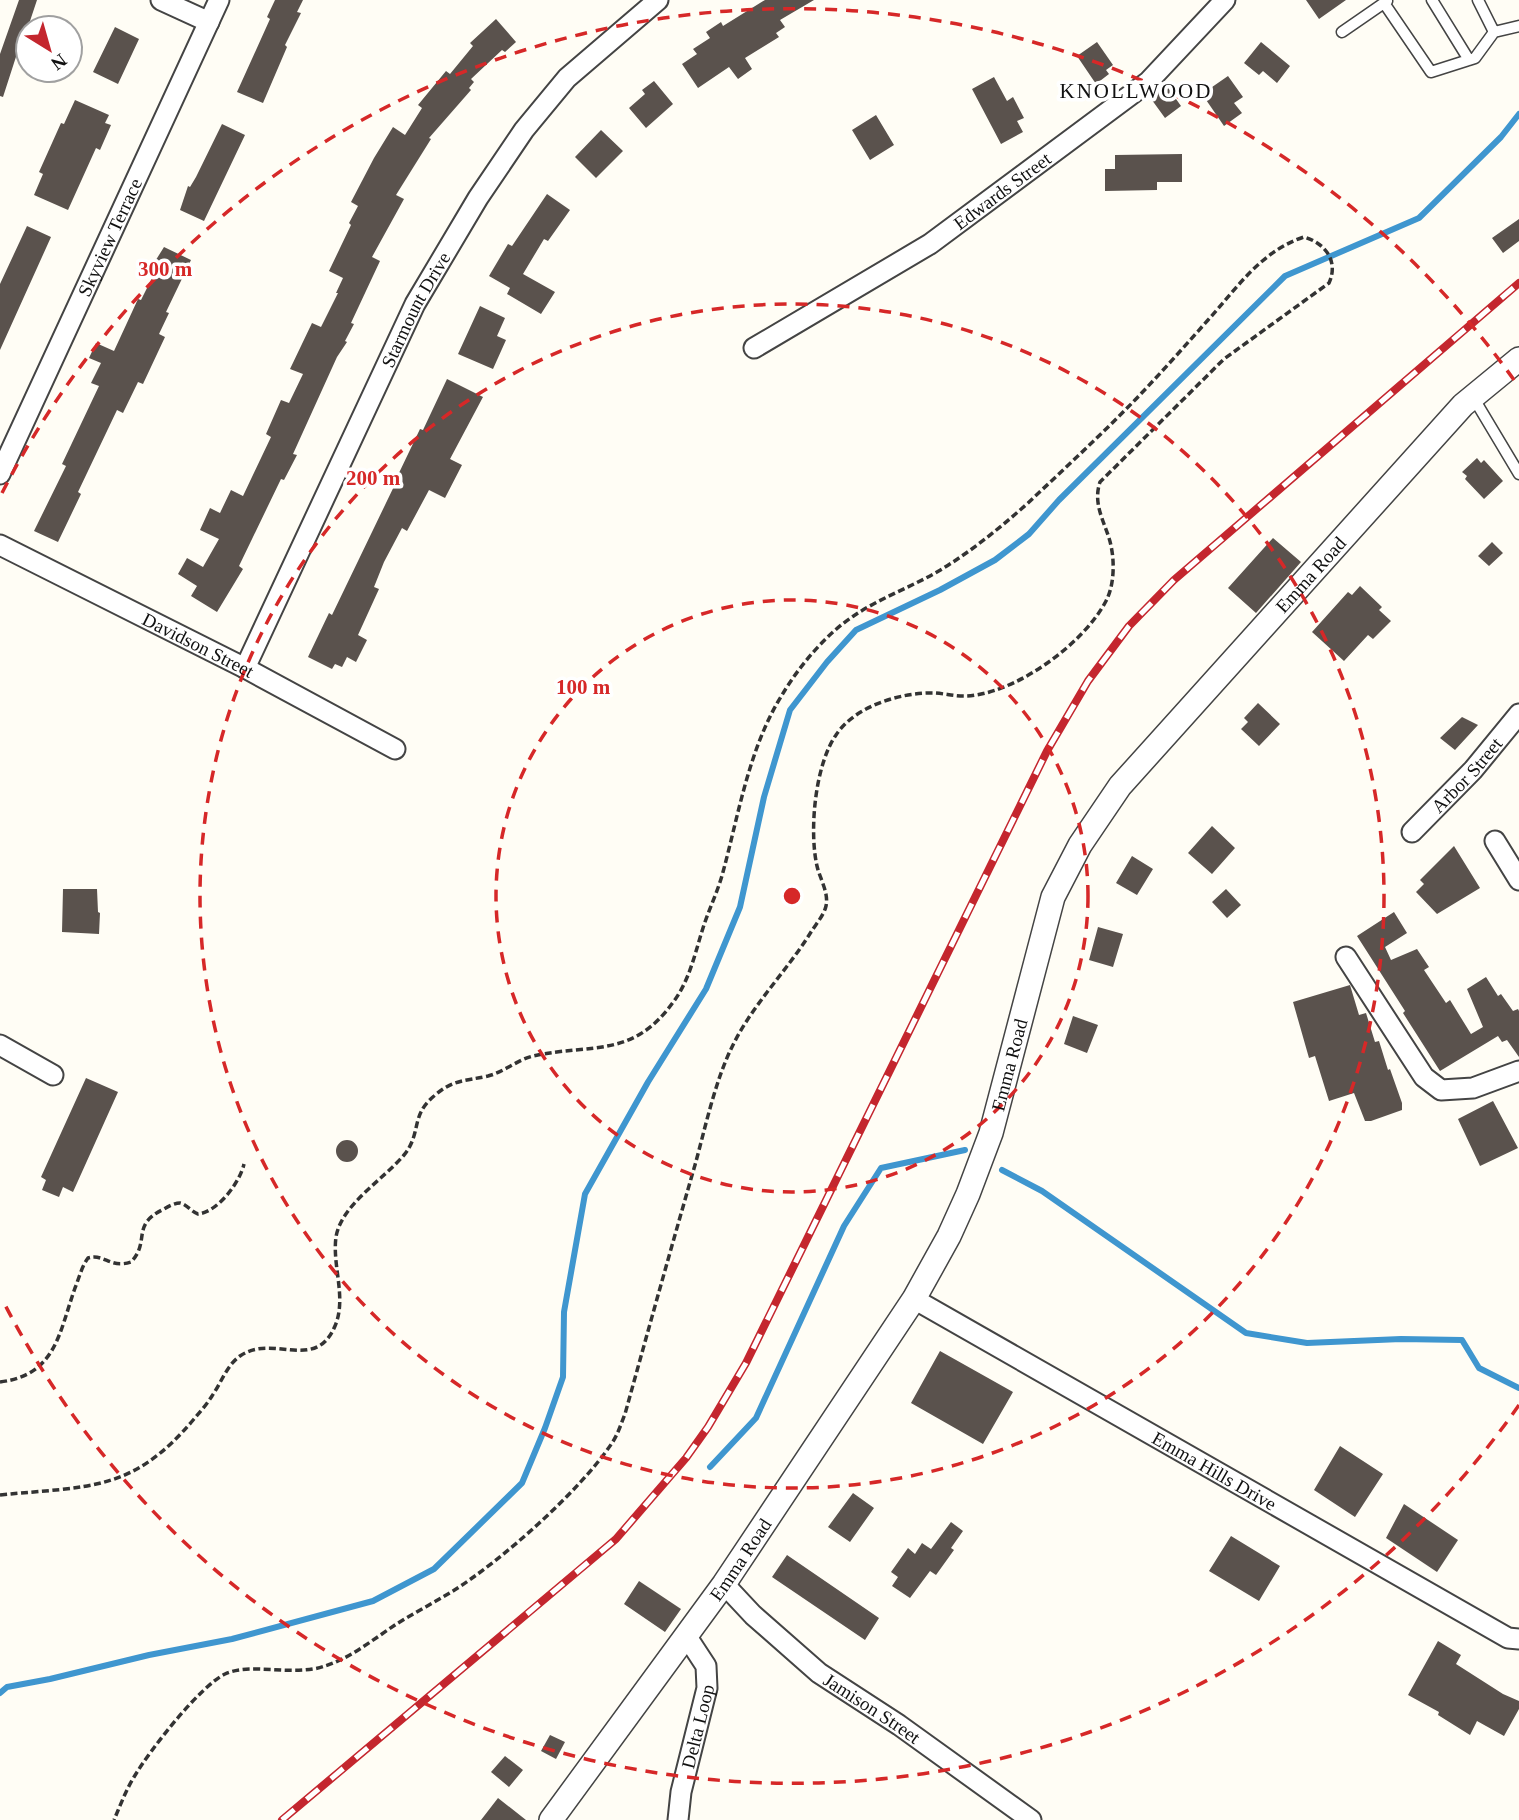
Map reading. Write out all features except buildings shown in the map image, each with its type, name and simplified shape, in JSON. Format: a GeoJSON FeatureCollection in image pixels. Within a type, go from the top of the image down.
{"type":"FeatureCollection","features":[{"type":"Feature","properties":{"kind":"street"},"geometry":{"type":"LineString","coordinates":[[161,0],[209,22]]}},
{"type":"Feature","properties":{"kind":"street","name":"Skyview Terrace"},"geometry":{"type":"LineString","coordinates":[[0,474],[219,0]]}},
{"type":"Feature","properties":{"kind":"street","name":"Starmount Drive"},"geometry":{"type":"LineString","coordinates":[[245,668],[415,303],[478,198],[524,130],[567,78],[657,0]]}},
{"type":"Feature","properties":{"kind":"street","name":"Edwards Street"},"geometry":{"type":"LineString","coordinates":[[754,348],[930,244],[1148,82],[1225,0]]}},
{"type":"Feature","properties":{"kind":"street","name":"Emma Road"},"geometry":{"type":"LineString","coordinates":[[551,1820],[724,1584],[914,1299],[949,1236],[991,1133],[1053,898],[1080,845],[1120,786],[1473,397],[1519,359]]}},
{"type":"Feature","properties":{"kind":"street","name":"Davidson Street"},"geometry":{"type":"LineString","coordinates":[[0,545],[245,668],[395,749]]}},
{"type":"Feature","properties":{"kind":"street","name":"Arbor Street"},"geometry":{"type":"LineString","coordinates":[[1412,832],[1473,770],[1519,714]]}},
{"type":"Feature","properties":{"kind":"street"},"geometry":{"type":"LineString","coordinates":[[1495,841],[1519,880]]}},
{"type":"Feature","properties":{"kind":"street"},"geometry":{"type":"LineString","coordinates":[[1346,957],[1424,1077],[1441,1090],[1473,1088],[1519,1071]]}},
{"type":"Feature","properties":{"kind":"street"},"geometry":{"type":"LineString","coordinates":[[0,1045],[53,1075]]}},
{"type":"Feature","properties":{"kind":"street","name":"Emma Hills Drive"},"geometry":{"type":"LineString","coordinates":[[914,1299],[1508,1638],[1519,1639]]}},
{"type":"Feature","properties":{"kind":"street","name":"Jamison Street"},"geometry":{"type":"LineString","coordinates":[[724,1584],[753,1615],[819,1673],[899,1725],[1031,1820]]}},
{"type":"Feature","properties":{"kind":"street","name":"Delta Loop"},"geometry":{"type":"LineString","coordinates":[[678,1820],[681,1791],[707,1688],[706,1666],[687,1637]]}},
{"type":"Feature","properties":{"kind":"lane"},"geometry":{"type":"LineString","coordinates":[[1432,0],[1469,60]]}},
{"type":"Feature","properties":{"kind":"lane"},"geometry":{"type":"LineString","coordinates":[[1478,0],[1494,32]]}},
{"type":"Feature","properties":{"kind":"lane"},"geometry":{"type":"LineString","coordinates":[[1342,32],[1386,1],[1431,72],[1475,58],[1494,32],[1519,26]]}},
{"type":"Feature","properties":{"kind":"lane"},"geometry":{"type":"LineString","coordinates":[[1473,397],[1519,474]]}},
{"type":"Feature","properties":{"kind":"path"},"geometry":{"type":"LineString","coordinates":[[0,1495],[76,1489],[112,1481],[146,1466],[178,1438],[209,1401],[234,1362],[244,1353],[268,1348],[303,1351],[315,1349],[326,1341],[335,1328],[338,1317],[335,1253],[341,1222],[349,1209],[410,1147],[421,1109],[432,1097],[459,1080],[491,1076],[523,1059],[606,1047],[633,1040],[646,1031],[675,1000],[687,978],[721,880],[756,751],[782,695],[819,648],[852,617],[944,568],[980,544],[1015,514],[1132,403],[1247,275],[1272,252],[1304,237],[1319,242],[1333,262],[1334,272],[1329,283],[1224,359],[1100,482],[1096,492],[1097,504],[1111,542],[1112,580],[1106,601],[1086,628],[1062,653],[1034,672],[1001,688],[977,695],[958,697],[935,693],[911,695],[881,703],[853,717],[838,732],[827,750],[817,801],[814,853],[826,895],[826,907],[805,942],[762,998],[731,1049],[677,1226],[625,1414],[613,1441],[599,1460],[548,1513],[486,1568],[454,1591],[357,1649],[326,1666],[299,1672],[228,1672],[211,1682],[159,1742],[134,1777],[114,1820]]}},
{"type":"Feature","properties":{"kind":"path"},"geometry":{"type":"LineString","coordinates":[[0,1382],[31,1374],[44,1362],[53,1349],[88,1258],[99,1257],[118,1265],[131,1262],[139,1250],[143,1226],[154,1214],[177,1203],[183,1203],[198,1214],[211,1210],[236,1185],[244,1164]]}},
{"type":"Feature","properties":{"kind":"waterway"},"geometry":{"type":"LineString","coordinates":[[0,1693],[7,1687],[232,1639],[373,1601],[434,1569],[522,1483],[563,1377],[564,1312],[585,1194],[648,1082],[706,989],[740,907],[764,797],[790,710],[856,630],[995,560],[1029,534],[1059,500],[1285,276],[1419,218],[1501,137],[1519,114]]}},
{"type":"Feature","properties":{"kind":"waterway"},"geometry":{"type":"LineString","coordinates":[[710,1467],[756,1418],[844,1226],[881,1168],[965,1150]]}},
{"type":"Feature","properties":{"kind":"waterway"},"geometry":{"type":"LineString","coordinates":[[1002,1170],[1042,1191],[1246,1333],[1307,1343],[1401,1339],[1462,1340],[1479,1368],[1519,1388]]}},
{"type":"Feature","properties":{"kind":"railway"},"geometry":{"type":"LineString","coordinates":[[282,1820],[616,1539],[686,1458],[708,1427],[746,1363],[1047,751],[1088,681],[1129,626],[1174,580],[1519,283]]}},
{"type":"Feature","properties":{"kind":"district","name":"KNOLLWOOD"},"geometry":{"type":"Point","coordinates":[1136,91]}}]}
